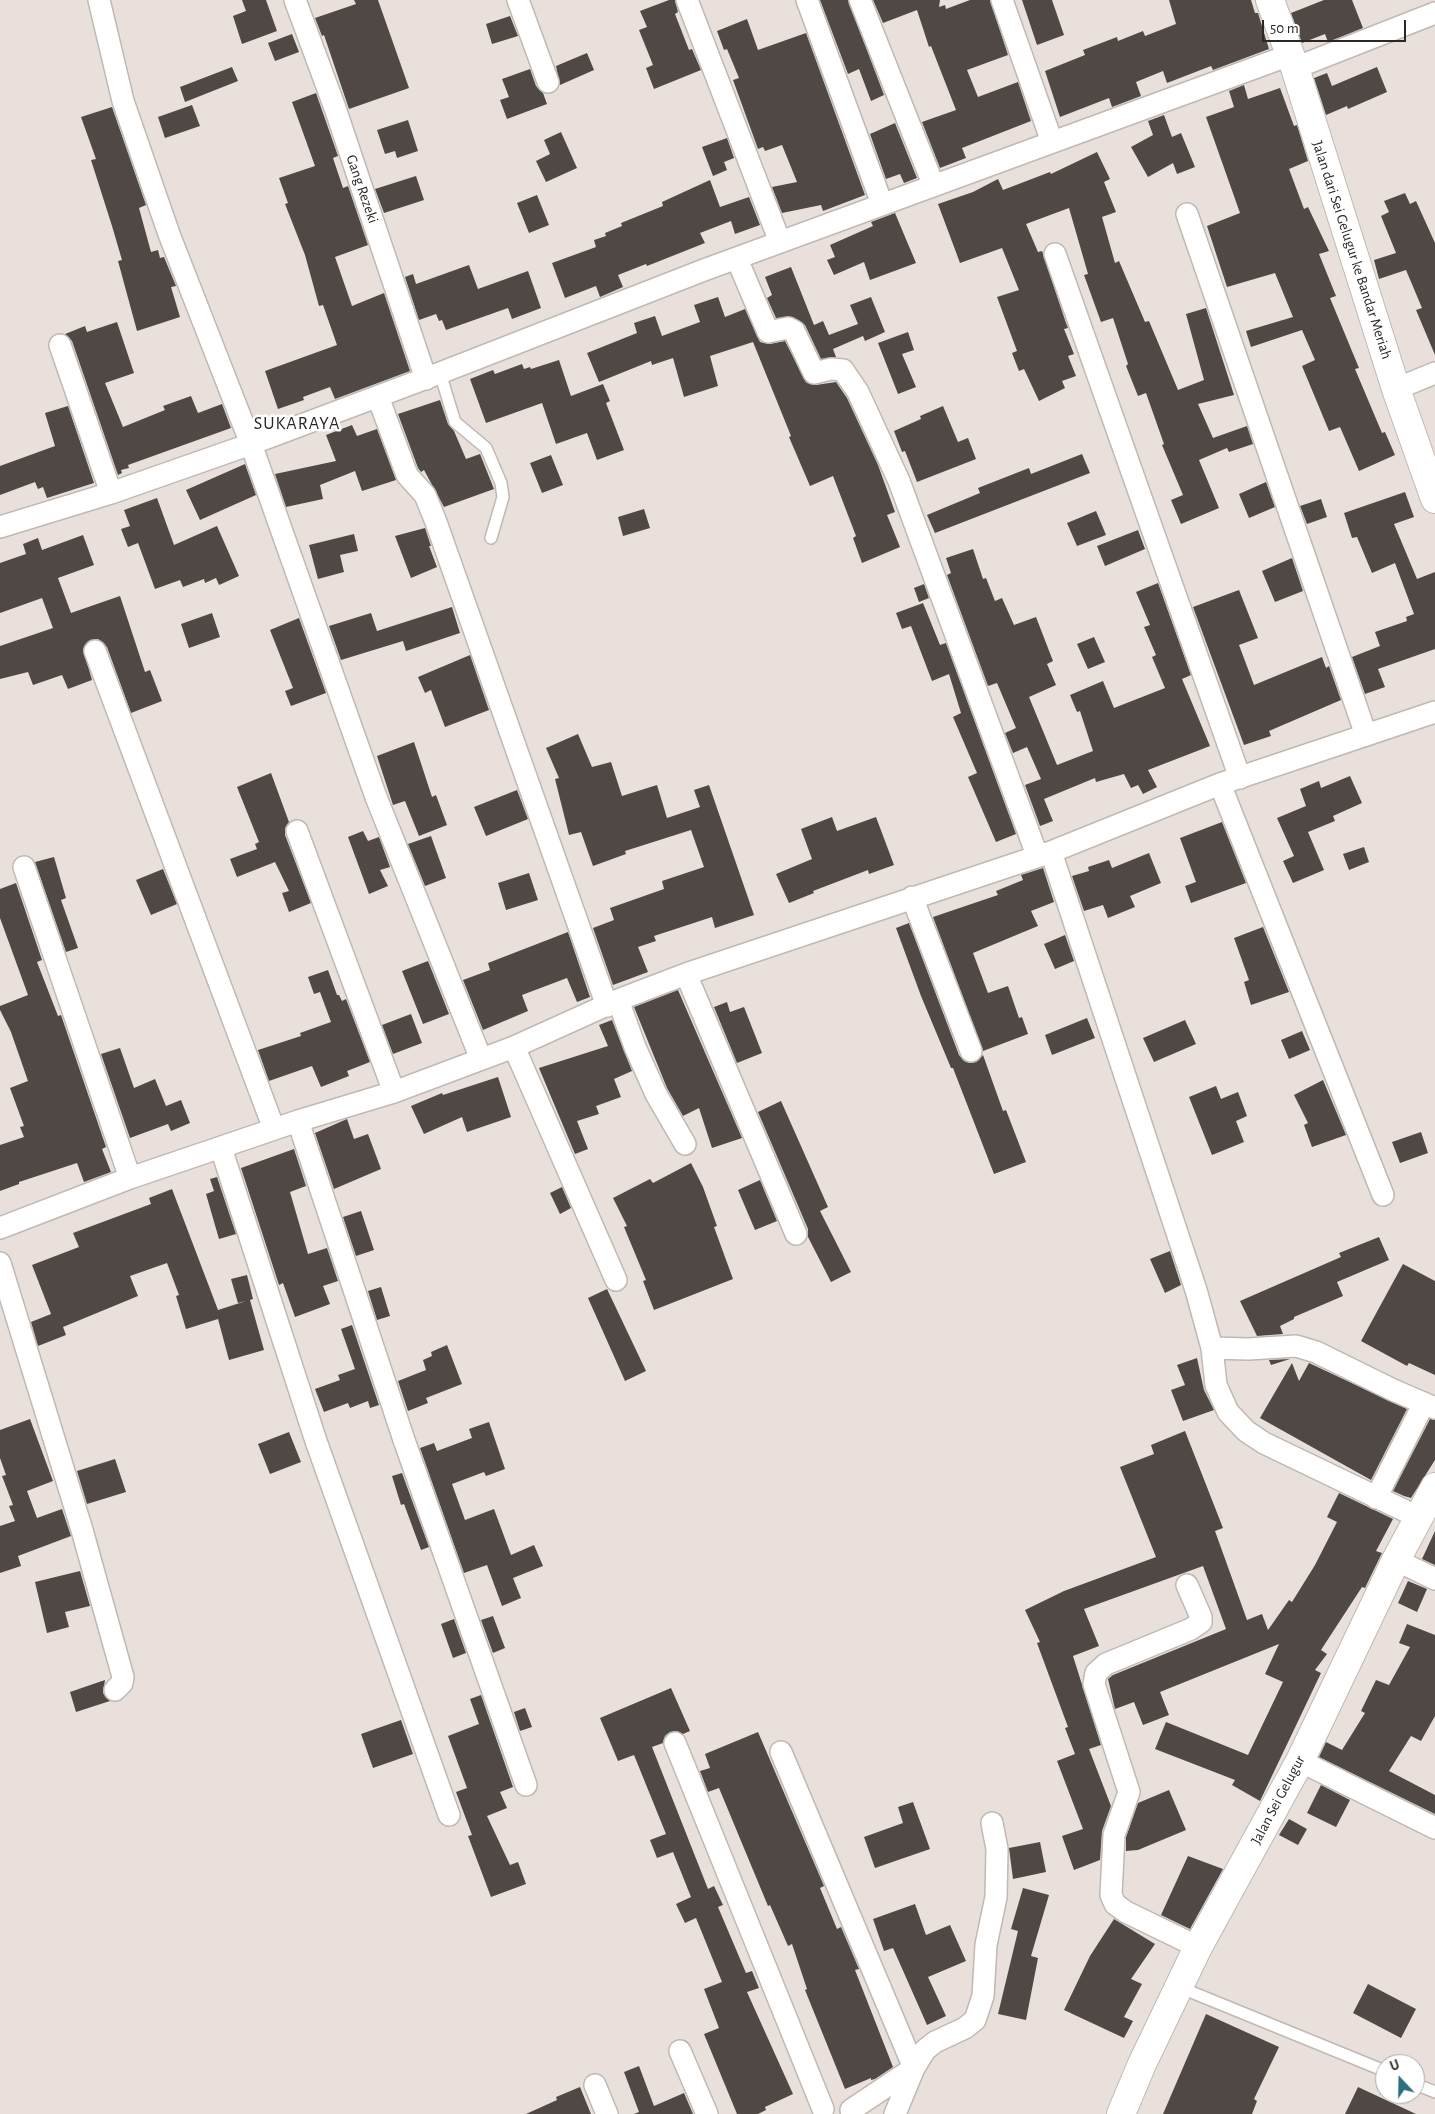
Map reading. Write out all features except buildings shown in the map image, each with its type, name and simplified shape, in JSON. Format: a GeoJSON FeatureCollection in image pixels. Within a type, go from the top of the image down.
{"type":"FeatureCollection","features":[{"type":"Feature","properties":{"kind":"main road","name":"Jalan dari Sei Gelugur ke Bandar Meriah"},"geometry":{"type":"LineString","coordinates":[[1270,0],[1292,61],[1396,389],[1435,499]]}},
{"type":"Feature","properties":{"kind":"main road","name":"Jalan Sei Gelugur"},"geometry":{"type":"LineString","coordinates":[[1121,2114],[1198,1947],[1300,1761],[1396,1560],[1435,1487]]}},
{"type":"Feature","properties":{"kind":"street"},"geometry":{"type":"LineString","coordinates":[[99,0],[126,110],[169,234],[251,444],[376,797],[481,1059]]}},
{"type":"Feature","properties":{"kind":"street","name":"Gang Rezeki"},"geometry":{"type":"LineString","coordinates":[[295,0],[433,376]]}},
{"type":"Feature","properties":{"kind":"street"},"geometry":{"type":"LineString","coordinates":[[518,0],[548,82]]}},
{"type":"Feature","properties":{"kind":"street"},"geometry":{"type":"LineString","coordinates":[[687,0],[780,242]]}},
{"type":"Feature","properties":{"kind":"street"},"geometry":{"type":"LineString","coordinates":[[807,0],[882,204]]}},
{"type":"Feature","properties":{"kind":"street"},"geometry":{"type":"LineString","coordinates":[[860,0],[933,184]]}},
{"type":"Feature","properties":{"kind":"street"},"geometry":{"type":"LineString","coordinates":[[1002,0],[1052,142]]}},
{"type":"Feature","properties":{"kind":"street"},"geometry":{"type":"LineString","coordinates":[[0,527],[111,493],[251,444],[433,376],[621,301],[933,184],[1435,13]]}},
{"type":"Feature","properties":{"kind":"street"},"geometry":{"type":"LineString","coordinates":[[1187,214],[1366,735]]}},
{"type":"Feature","properties":{"kind":"street"},"geometry":{"type":"LineString","coordinates":[[1055,254],[1230,781],[1383,1195]]}},
{"type":"Feature","properties":{"kind":"street"},"geometry":{"type":"LineString","coordinates":[[737,259],[768,332],[788,328],[794,331],[814,373],[831,369],[843,370],[858,392],[898,481],[1044,853],[1196,1290],[1212,1348],[1216,1385],[1228,1412],[1246,1431],[1264,1443],[1420,1518]]}},
{"type":"Feature","properties":{"kind":"street"},"geometry":{"type":"LineString","coordinates":[[60,345],[111,493]]}},
{"type":"Feature","properties":{"kind":"street"},"geometry":{"type":"LineString","coordinates":[[1396,389],[1435,373]]}},
{"type":"Feature","properties":{"kind":"street"},"geometry":{"type":"LineString","coordinates":[[378,397],[409,479],[425,495],[436,522],[612,1003],[635,1047],[656,1094],[686,1144]]}},
{"type":"Feature","properties":{"kind":"street"},"geometry":{"type":"LineString","coordinates":[[95,651],[274,1129]]}},
{"type":"Feature","properties":{"kind":"street"},"geometry":{"type":"LineString","coordinates":[[0,1228],[130,1178],[298,1121],[394,1092],[514,1047],[612,1003],[686,974],[1044,853],[1230,781],[1435,712]]}},
{"type":"Feature","properties":{"kind":"street"},"geometry":{"type":"LineString","coordinates":[[297,831],[394,1092]]}},
{"type":"Feature","properties":{"kind":"street"},"geometry":{"type":"LineString","coordinates":[[24,867],[130,1178]]}},
{"type":"Feature","properties":{"kind":"street"},"geometry":{"type":"LineString","coordinates":[[912,898],[971,1051]]}},
{"type":"Feature","properties":{"kind":"street"},"geometry":{"type":"LineString","coordinates":[[686,974],[796,1234]]}},
{"type":"Feature","properties":{"kind":"street"},"geometry":{"type":"LineString","coordinates":[[514,1047],[616,1280]]}},
{"type":"Feature","properties":{"kind":"street"},"geometry":{"type":"LineString","coordinates":[[298,1121],[404,1440],[526,1785]]}},
{"type":"Feature","properties":{"kind":"street"},"geometry":{"type":"LineString","coordinates":[[221,1148],[316,1441],[449,1815]]}},
{"type":"Feature","properties":{"kind":"street"},"geometry":{"type":"LineString","coordinates":[[0,1263],[82,1530],[123,1677],[122,1683],[115,1690]]}},
{"type":"Feature","properties":{"kind":"street"},"geometry":{"type":"LineString","coordinates":[[1212,1348],[1248,1350],[1296,1346],[1316,1352],[1429,1406],[1376,1498]]}},
{"type":"Feature","properties":{"kind":"street"},"geometry":{"type":"LineString","coordinates":[[1396,1560],[1435,1580]]}},
{"type":"Feature","properties":{"kind":"street"},"geometry":{"type":"LineString","coordinates":[[1187,1585],[1201,1617],[1200,1622],[1191,1629],[1106,1664],[1096,1673],[1094,1684],[1129,1792],[1114,1835],[1112,1895],[1115,1904],[1126,1912],[1198,1947]]}},
{"type":"Feature","properties":{"kind":"street"},"geometry":{"type":"LineString","coordinates":[[675,1743],[817,2111],[840,2107],[855,2112],[914,2068]]}},
{"type":"Feature","properties":{"kind":"street"},"geometry":{"type":"LineString","coordinates":[[781,1752],[914,2068]]}},
{"type":"Feature","properties":{"kind":"street"},"geometry":{"type":"LineString","coordinates":[[1300,1761],[1435,1828]]}},
{"type":"Feature","properties":{"kind":"street"},"geometry":{"type":"LineString","coordinates":[[895,2114],[914,2068],[925,2050],[935,2042],[970,2026],[983,1996],[986,1944],[996,1897],[997,1849],[992,1823]]}},
{"type":"Feature","properties":{"kind":"street"},"geometry":{"type":"LineString","coordinates":[[680,2051],[707,2114]]}},
{"type":"Feature","properties":{"kind":"street"},"geometry":{"type":"LineString","coordinates":[[595,2085],[607,2114]]}},
{"type":"Feature","properties":{"kind":"lane"},"geometry":{"type":"LineString","coordinates":[[433,376],[455,422],[486,448],[500,482],[502,497],[491,538]]}},
{"type":"Feature","properties":{"kind":"lane"},"geometry":{"type":"LineString","coordinates":[[1179,1987],[1375,2068]]}},
{"type":"Feature","properties":{"kind":"district","name":"SUKARAYA"},"geometry":{"type":"Point","coordinates":[297,424]}}]}
